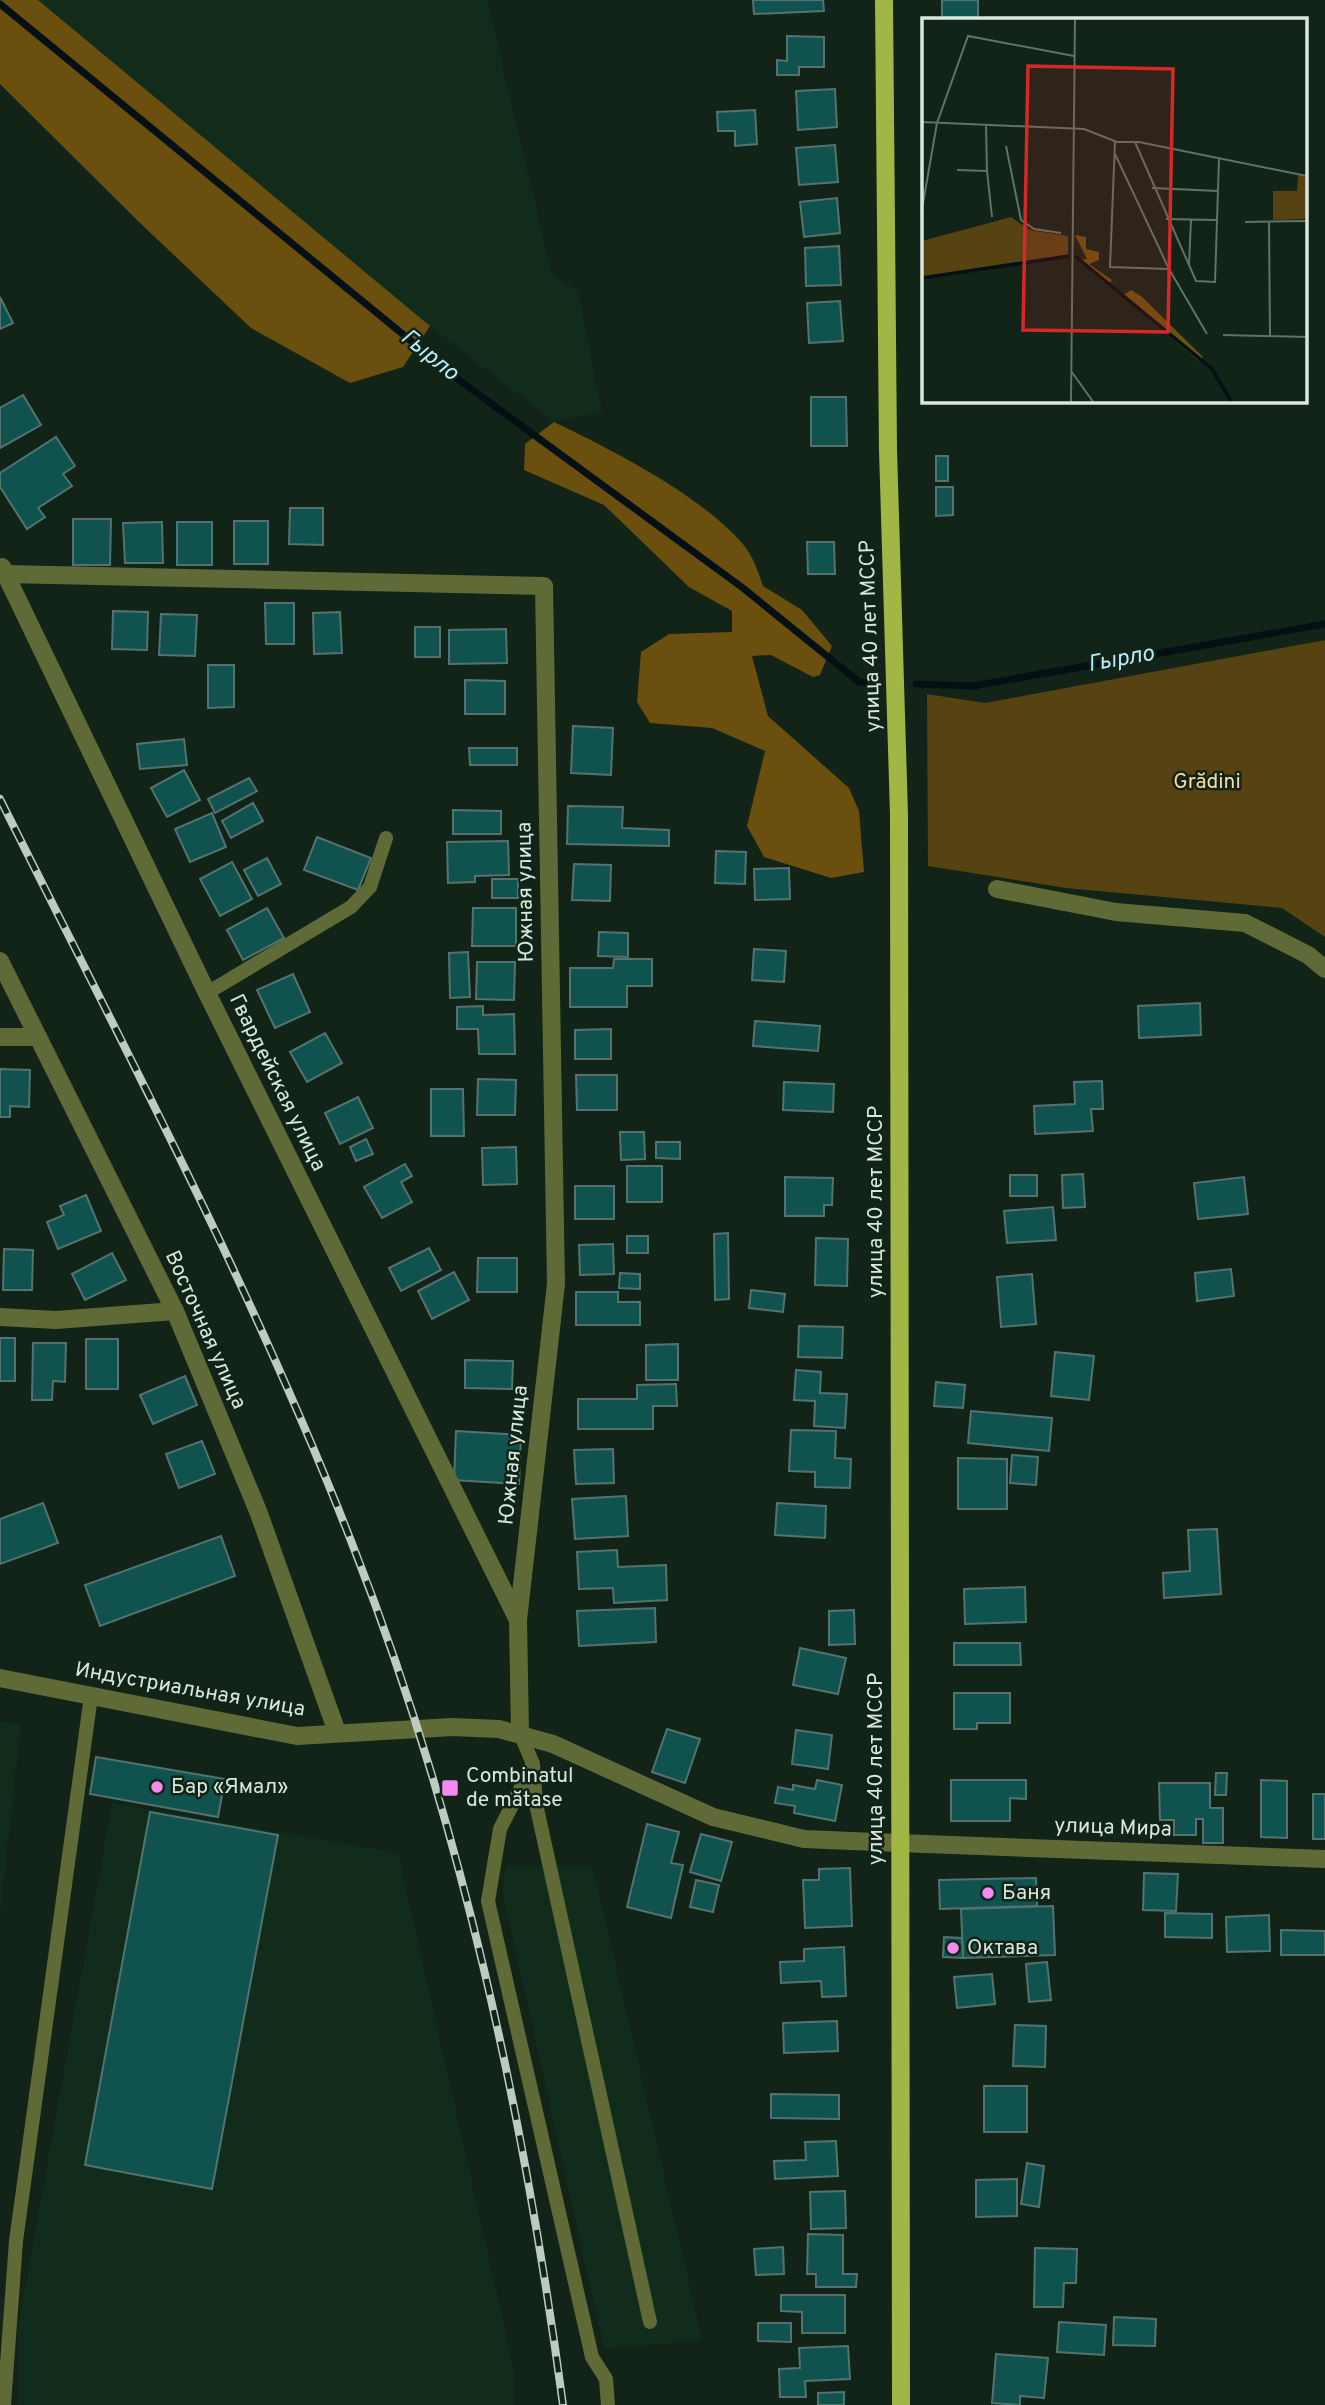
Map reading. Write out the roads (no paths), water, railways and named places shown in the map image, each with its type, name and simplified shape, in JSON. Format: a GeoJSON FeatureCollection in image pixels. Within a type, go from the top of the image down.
{"type":"FeatureCollection","features":[{"type":"Feature","properties":{"kind":"main road","name":"улица 40 лет МССР"},"geometry":{"type":"LineString","coordinates":[[884,0],[888,450],[899,815],[901,2405]]}},
{"type":"Feature","properties":{"kind":"street","name":"Гвардейская улица"},"geometry":{"type":"LineString","coordinates":[[3,569],[207,993],[518,1620]]}},
{"type":"Feature","properties":{"kind":"street","name":"Южная улица"},"geometry":{"type":"LineString","coordinates":[[3,569],[544,586],[556,1284],[518,1620],[520,1733]]}},
{"type":"Feature","properties":{"kind":"street"},"geometry":{"type":"LineString","coordinates":[[997,889],[1116,912],[1245,923],[1308,955],[1325,970]]}},
{"type":"Feature","properties":{"kind":"street","name":"Восточная улица"},"geometry":{"type":"LineString","coordinates":[[0,961],[175,1311],[258,1511],[337,1732]]}},
{"type":"Feature","properties":{"kind":"street"},"geometry":{"type":"LineString","coordinates":[[0,1037],[38,1037]]}},
{"type":"Feature","properties":{"kind":"street"},"geometry":{"type":"LineString","coordinates":[[0,1317],[56,1320],[175,1311]]}},
{"type":"Feature","properties":{"kind":"street","name":"Индустриальная улица"},"geometry":{"type":"LineString","coordinates":[[0,1678],[297,1736],[478,1727],[520,1733],[553,1744],[713,1816],[804,1839],[899,1843]]}},
{"type":"Feature","properties":{"kind":"street","name":"улица Мира"},"geometry":{"type":"LineString","coordinates":[[899,1843],[1325,1858]]}},
{"type":"Feature","properties":{"kind":"lane"},"geometry":{"type":"LineString","coordinates":[[207,993],[352,907],[370,887],[386,838]]}},
{"type":"Feature","properties":{"kind":"lane"},"geometry":{"type":"LineString","coordinates":[[4,2405],[16,2241],[91,1696]]}},
{"type":"Feature","properties":{"kind":"lane"},"geometry":{"type":"LineString","coordinates":[[520,1733],[533,1764],[536,1804],[650,2322]]}},
{"type":"Feature","properties":{"kind":"lane"},"geometry":{"type":"LineString","coordinates":[[533,1764],[500,1829],[488,1901],[592,2357],[606,2379],[608,2405]]}},
{"type":"Feature","properties":{"kind":"waterway","name":"Гырло"},"geometry":{"type":"LineString","coordinates":[[0,4],[455,377],[743,588],[859,682],[874,683]]}},
{"type":"Feature","properties":{"kind":"waterway","name":"Гырло"},"geometry":{"type":"LineString","coordinates":[[916,684],[973,686],[1325,624]]}},
{"type":"Feature","properties":{"kind":"railway"},"geometry":{"type":"LineString","coordinates":[[0,799],[230,1262],[314,1450],[391,1650],[426,1755],[484,1969],[529,2186],[563,2405]]}},
{"type":"Feature","properties":{"kind":"place","name":"Бар «Ямал»"},"geometry":{"type":"Point","coordinates":[157,1787]}},
{"type":"Feature","properties":{"kind":"place","name":"Combinatul de mătase"},"geometry":{"type":"Point","coordinates":[450,1788]}},
{"type":"Feature","properties":{"kind":"place","name":"Баня"},"geometry":{"type":"Point","coordinates":[988,1893]}},
{"type":"Feature","properties":{"kind":"place","name":"Октава"},"geometry":{"type":"Point","coordinates":[953,1948]}},
{"type":"Feature","properties":{"kind":"park label","name":"Grădini"},"geometry":{"type":"Point","coordinates":[1207,782]}}]}
